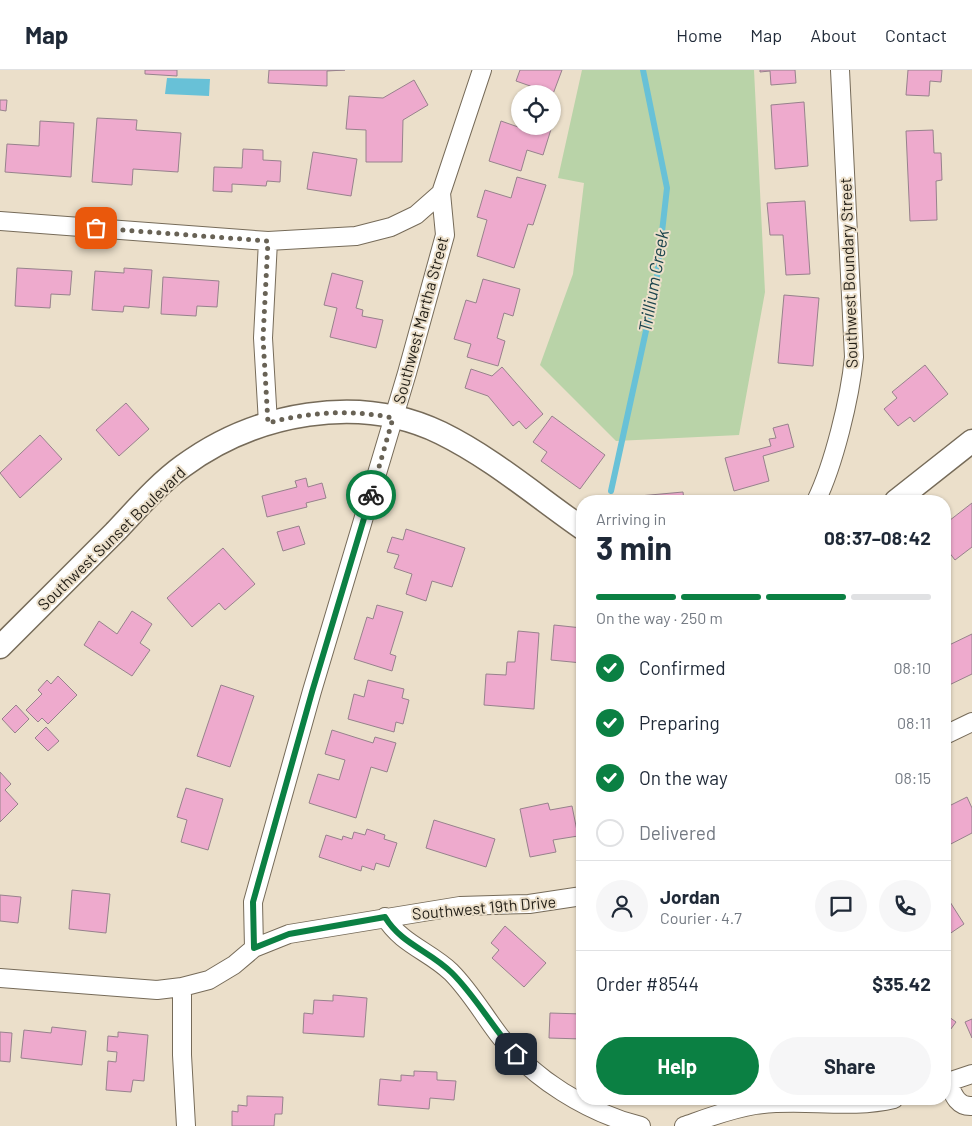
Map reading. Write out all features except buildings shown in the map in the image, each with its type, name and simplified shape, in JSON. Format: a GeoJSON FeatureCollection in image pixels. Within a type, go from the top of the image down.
{"type":"FeatureCollection","features":[{"type":"Feature","properties":{"kind":"street","name":"Southwest Martha Street"},"geometry":{"type":"LineString","coordinates":[[254,948],[253,902],[445,236],[441,193],[482,70]]}},
{"type":"Feature","properties":{"kind":"street","name":"Southwest Boundary Street"},"geometry":{"type":"LineString","coordinates":[[818,495],[839,431],[851,386],[854,357],[840,70]]}},
{"type":"Feature","properties":{"kind":"street"},"geometry":{"type":"LineString","coordinates":[[0,221],[268,241],[356,236],[391,227],[416,215],[441,193]]}},
{"type":"Feature","properties":{"kind":"street"},"geometry":{"type":"LineString","coordinates":[[268,241],[263,338],[268,423]]}},
{"type":"Feature","properties":{"kind":"street","name":"Southwest Sunset Boulevard"},"geometry":{"type":"LineString","coordinates":[[0,647],[182,466],[231,437],[268,423],[301,415],[345,412],[393,418],[408,421],[441,433],[466,448],[576,524]]}},
{"type":"Feature","properties":{"kind":"street"},"geometry":{"type":"LineString","coordinates":[[904,495],[972,441]]}},
{"type":"Feature","properties":{"kind":"street"},"geometry":{"type":"LineString","coordinates":[[951,732],[972,722]]}},
{"type":"Feature","properties":{"kind":"street","name":"Southwest 19th Drive"},"geometry":{"type":"LineString","coordinates":[[0,978],[157,990],[182,987],[209,980],[234,965],[254,948],[289,934],[460,906],[529,904],[576,897]]}},
{"type":"Feature","properties":{"kind":"street"},"geometry":{"type":"LineString","coordinates":[[385,917],[398,935],[435,958],[452,973],[500,1036],[539,1075],[576,1098]]}},
{"type":"Feature","properties":{"kind":"street"},"geometry":{"type":"LineString","coordinates":[[182,987],[182,1055],[186,1126]]}},
{"type":"Feature","properties":{"kind":"street"},"geometry":{"type":"LineString","coordinates":[[951,1081],[972,1074]]}},
{"type":"Feature","properties":{"kind":"street"},"geometry":{"type":"LineString","coordinates":[[951,1090],[961,1104],[972,1106]]}},
{"type":"Feature","properties":{"kind":"street"},"geometry":{"type":"LineString","coordinates":[[587,1105],[625,1122],[641,1126]]}},
{"type":"Feature","properties":{"kind":"street"},"geometry":{"type":"LineString","coordinates":[[684,1126],[725,1112],[756,1105]]}},
{"type":"Feature","properties":{"kind":"green space"},"geometry":{"type":"Polygon","coordinates":[[[582,70],[754,70],[765,292],[739,435],[616,441],[540,365],[573,274],[584,183],[558,178],[582,70]]]}},
{"type":"Feature","properties":{"kind":"water"},"geometry":{"type":"Polygon","coordinates":[[[167,78],[210,79],[209,96],[165,94],[167,78]]]}},
{"type":"Feature","properties":{"kind":"waterway","name":"Trillium Creek"},"geometry":{"type":"LineString","coordinates":[[611,491],[656,285],[667,188],[643,70]]}},
{"type":"Feature","properties":{"kind":"way so far"},"geometry":{"type":"LineString","coordinates":[[96,228],[268,241],[263,338],[268,423],[301,415],[345,412],[371,413],[393,418],[371,495]]}},
{"type":"Feature","properties":{"kind":"route"},"geometry":{"type":"LineString","coordinates":[[371,495],[312,692],[253,902],[254,948],[289,934],[385,917],[398,935],[435,958],[452,973],[516,1054]]}}]}
